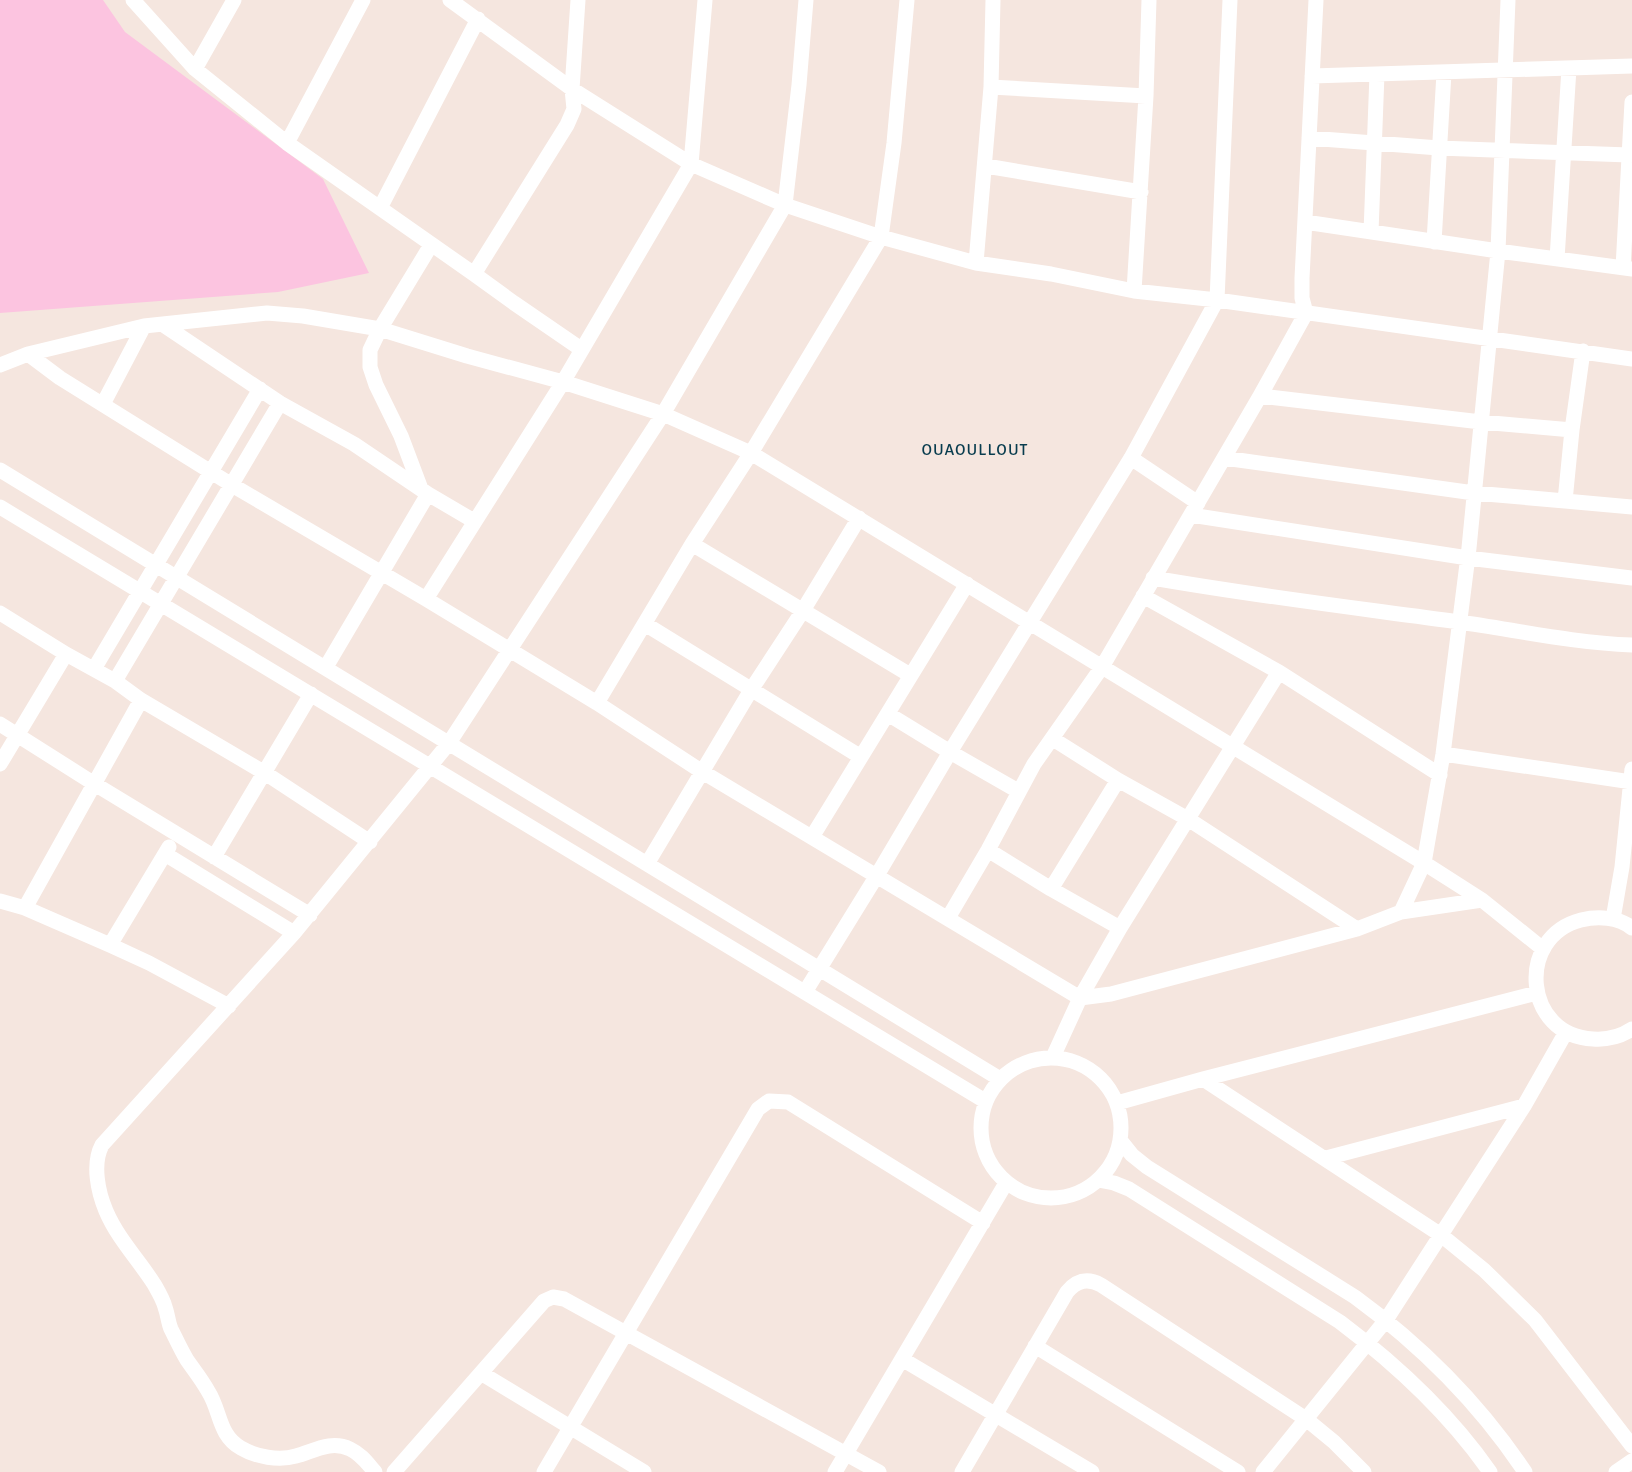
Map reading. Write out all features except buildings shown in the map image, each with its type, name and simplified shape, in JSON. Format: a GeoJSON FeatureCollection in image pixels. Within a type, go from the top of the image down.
{"type":"FeatureCollection","features":[{"type":"Feature","properties":{"kind":"street"},"geometry":{"type":"LineString","coordinates":[[133,0],[195,69],[287,143],[581,349]]}},
{"type":"Feature","properties":{"kind":"street"},"geometry":{"type":"LineString","coordinates":[[195,69],[234,0]]}},
{"type":"Feature","properties":{"kind":"street"},"geometry":{"type":"LineString","coordinates":[[287,143],[363,0]]}},
{"type":"Feature","properties":{"kind":"street"},"geometry":{"type":"LineString","coordinates":[[474,274],[567,125],[574,109],[572,89],[578,0]]}},
{"type":"Feature","properties":{"kind":"street"},"geometry":{"type":"LineString","coordinates":[[426,599],[563,382],[691,164],[705,0]]}},
{"type":"Feature","properties":{"kind":"street"},"geometry":{"type":"LineString","coordinates":[[375,1472],[359,1454],[349,1448],[331,1445],[294,1456],[280,1458],[261,1456],[242,1449],[225,1434],[209,1392],[181,1350],[168,1321],[163,1300],[153,1283],[124,1244],[106,1210],[98,1183],[98,1152],[102,1145],[310,915],[449,743],[510,652],[662,414],[785,205],[799,85],[806,0]]}},
{"type":"Feature","properties":{"kind":"street"},"geometry":{"type":"LineString","coordinates":[[597,703],[692,544],[751,453],[881,238],[894,143],[907,0]]}},
{"type":"Feature","properties":{"kind":"street"},"geometry":{"type":"LineString","coordinates":[[976,263],[986,166],[994,0]]}},
{"type":"Feature","properties":{"kind":"street"},"geometry":{"type":"LineString","coordinates":[[1134,291],[1146,96],[1149,0]]}},
{"type":"Feature","properties":{"kind":"street"},"geometry":{"type":"LineString","coordinates":[[805,992],[1029,622],[1131,458],[1217,300],[1230,0]]}},
{"type":"Feature","properties":{"kind":"street"},"geometry":{"type":"LineString","coordinates":[[948,918],[988,850],[1034,764],[1102,667],[1195,509],[1306,313],[1302,298],[1304,222],[1316,0]]}},
{"type":"Feature","properties":{"kind":"street"},"geometry":{"type":"LineString","coordinates":[[1401,912],[1424,863],[1440,775],[1468,558],[1498,251],[1508,0]]}},
{"type":"Feature","properties":{"kind":"street"},"geometry":{"type":"LineString","coordinates":[[457,2],[572,89],[691,164],[785,205],[881,238],[976,263],[1051,274],[1134,291],[1217,300],[1632,359]]}},
{"type":"Feature","properties":{"kind":"street"},"geometry":{"type":"LineString","coordinates":[[380,208],[478,19]]}},
{"type":"Feature","properties":{"kind":"street"},"geometry":{"type":"LineString","coordinates":[[1312,76],[1632,66]]}},
{"type":"Feature","properties":{"kind":"street"},"geometry":{"type":"LineString","coordinates":[[1557,259],[1569,68]]}},
{"type":"Feature","properties":{"kind":"street"},"geometry":{"type":"LineString","coordinates":[[1434,242],[1444,73]]}},
{"type":"Feature","properties":{"kind":"street"},"geometry":{"type":"LineString","coordinates":[[1370,232],[1377,74]]}},
{"type":"Feature","properties":{"kind":"street"},"geometry":{"type":"LineString","coordinates":[[991,87],[1146,96]]}},
{"type":"Feature","properties":{"kind":"street"},"geometry":{"type":"LineString","coordinates":[[1304,222],[1434,242],[1628,268],[1629,155],[1632,102]]}},
{"type":"Feature","properties":{"kind":"street"},"geometry":{"type":"LineString","coordinates":[[1309,138],[1440,148],[1629,155]]}},
{"type":"Feature","properties":{"kind":"street"},"geometry":{"type":"LineString","coordinates":[[986,166],[1141,192]]}},
{"type":"Feature","properties":{"kind":"street"},"geometry":{"type":"LineString","coordinates":[[425,491],[376,385],[370,367],[370,350],[380,329],[431,245]]}},
{"type":"Feature","properties":{"kind":"street"},"geometry":{"type":"LineString","coordinates":[[0,366],[28,354],[144,326],[267,313],[303,316],[380,329],[467,356],[563,382],[662,414],[751,453],[859,518],[1424,863],[1482,900],[1544,948]]}},
{"type":"Feature","properties":{"kind":"street"},"geometry":{"type":"LineString","coordinates":[[162,324],[280,403],[354,444],[474,521]]}},
{"type":"Feature","properties":{"kind":"street"},"geometry":{"type":"LineString","coordinates":[[103,404],[144,326]]}},
{"type":"Feature","properties":{"kind":"street"},"geometry":{"type":"LineString","coordinates":[[1565,501],[1572,430],[1583,351]]}},
{"type":"Feature","properties":{"kind":"street"},"geometry":{"type":"LineString","coordinates":[[28,354],[60,378],[232,485],[426,599],[510,652],[597,703],[701,771],[1080,998],[1111,994],[1357,929],[1401,912],[1482,900]]}},
{"type":"Feature","properties":{"kind":"street"},"geometry":{"type":"LineString","coordinates":[[94,668],[260,390]]}},
{"type":"Feature","properties":{"kind":"street"},"geometry":{"type":"LineString","coordinates":[[1260,396],[1482,422],[1572,430]]}},
{"type":"Feature","properties":{"kind":"street"},"geometry":{"type":"LineString","coordinates":[[115,681],[280,403]]}},
{"type":"Feature","properties":{"kind":"street"},"geometry":{"type":"LineString","coordinates":[[1131,458],[1195,509],[1468,558],[1632,578]]}},
{"type":"Feature","properties":{"kind":"street"},"geometry":{"type":"LineString","coordinates":[[1224,458],[1474,493],[1632,508]]}},
{"type":"Feature","properties":{"kind":"street"},"geometry":{"type":"LineString","coordinates":[[0,470],[1000,1078]]}},
{"type":"Feature","properties":{"kind":"street"},"geometry":{"type":"LineString","coordinates":[[326,667],[382,573],[425,491]]}},
{"type":"Feature","properties":{"kind":"street"},"geometry":{"type":"LineString","coordinates":[[0,507],[985,1101]]}},
{"type":"Feature","properties":{"kind":"street"},"geometry":{"type":"LineString","coordinates":[[646,864],[701,771],[859,518]]}},
{"type":"Feature","properties":{"kind":"street"},"geometry":{"type":"LineString","coordinates":[[692,544],[802,612],[910,675]]}},
{"type":"Feature","properties":{"kind":"street"},"geometry":{"type":"LineString","coordinates":[[1154,578],[1240,593],[1632,645]]}},
{"type":"Feature","properties":{"kind":"street"},"geometry":{"type":"LineString","coordinates":[[812,837],[967,584]]}},
{"type":"Feature","properties":{"kind":"street"},"geometry":{"type":"LineString","coordinates":[[1143,596],[1279,672],[1440,775]]}},
{"type":"Feature","properties":{"kind":"street"},"geometry":{"type":"LineString","coordinates":[[0,613],[66,654],[94,668],[141,700],[265,773],[370,842]]}},
{"type":"Feature","properties":{"kind":"street"},"geometry":{"type":"LineString","coordinates":[[645,624],[861,757]]}},
{"type":"Feature","properties":{"kind":"street"},"geometry":{"type":"LineString","coordinates":[[0,764],[66,654]]}},
{"type":"Feature","properties":{"kind":"street"},"geometry":{"type":"LineString","coordinates":[[1053,1057],[1080,998],[1120,928],[1279,672]]}},
{"type":"Feature","properties":{"kind":"street"},"geometry":{"type":"LineString","coordinates":[[214,857],[311,694]]}},
{"type":"Feature","properties":{"kind":"street"},"geometry":{"type":"LineString","coordinates":[[25,908],[141,700]]}},
{"type":"Feature","properties":{"kind":"street"},"geometry":{"type":"LineString","coordinates":[[888,714],[1018,791]]}},
{"type":"Feature","properties":{"kind":"street"},"geometry":{"type":"LineString","coordinates":[[0,724],[310,915]]}},
{"type":"Feature","properties":{"kind":"street"},"geometry":{"type":"LineString","coordinates":[[1053,739],[1118,780],[1188,820],[1357,929]]}},
{"type":"Feature","properties":{"kind":"street"},"geometry":{"type":"LineString","coordinates":[[1443,754],[1631,778],[1627,866],[1613,919]]}},
{"type":"Feature","properties":{"kind":"street"},"geometry":{"type":"LineString","coordinates":[[1051,889],[1118,780]]}},
{"type":"Feature","properties":{"kind":"street"},"geometry":{"type":"LineString","coordinates":[[110,945],[176,834]]}},
{"type":"Feature","properties":{"kind":"street"},"geometry":{"type":"LineString","coordinates":[[988,850],[1051,889],[1120,928]]}},
{"type":"Feature","properties":{"kind":"street"},"geometry":{"type":"LineString","coordinates":[[165,854],[294,933]]}},
{"type":"Feature","properties":{"kind":"street"},"geometry":{"type":"LineString","coordinates":[[0,901],[25,908],[110,945],[149,963],[229,1006]]}},
{"type":"Feature","properties":{"kind":"street"},"geometry":{"type":"LineString","coordinates":[[1632,928],[1613,919],[1593,917],[1573,922],[1556,933],[1544,948],[1535,978],[1537,993],[1543,1008],[1552,1021],[1566,1032],[1584,1039],[1604,1040],[1625,1034],[1632,1028]]}},
{"type":"Feature","properties":{"kind":"street"},"geometry":{"type":"LineString","coordinates":[[1117,1103],[1203,1078],[1537,993]]}},
{"type":"Feature","properties":{"kind":"street"},"geometry":{"type":"LineString","coordinates":[[1263,1472],[1386,1320],[1524,1106],[1566,1032]]}},
{"type":"Feature","properties":{"kind":"street"},"geometry":{"type":"LineString","coordinates":[[1053,1057],[1073,1061],[1092,1070],[1107,1085],[1117,1103],[1121,1121],[1120,1140],[1112,1162],[1098,1180],[1074,1194],[1060,1198],[1046,1198],[1018,1191],[1006,1183],[994,1170],[985,1154],[980,1137],[980,1118],[991,1089],[1000,1078],[1015,1066],[1033,1059],[1053,1057]]}},
{"type":"Feature","properties":{"kind":"street"},"geometry":{"type":"LineString","coordinates":[[1203,1078],[1441,1235],[1484,1270],[1535,1320],[1632,1446]]}},
{"type":"Feature","properties":{"kind":"street"},"geometry":{"type":"LineString","coordinates":[[544,1472],[758,1109],[769,1101],[788,1102],[983,1223]]}},
{"type":"Feature","properties":{"kind":"street"},"geometry":{"type":"LineString","coordinates":[[1326,1158],[1524,1106]]}},
{"type":"Feature","properties":{"kind":"street"},"geometry":{"type":"LineString","coordinates":[[1120,1140],[1132,1155],[1147,1167],[1355,1297],[1386,1320],[1421,1350],[1466,1395],[1490,1423],[1525,1472]]}},
{"type":"Feature","properties":{"kind":"street"},"geometry":{"type":"LineString","coordinates":[[1098,1180],[1114,1183],[1129,1189],[1340,1322],[1400,1370],[1430,1398],[1457,1428],[1490,1472]]}},
{"type":"Feature","properties":{"kind":"street"},"geometry":{"type":"LineString","coordinates":[[835,1472],[1006,1183]]}},
{"type":"Feature","properties":{"kind":"street"},"geometry":{"type":"LineString","coordinates":[[962,1472],[1067,1292],[1072,1286],[1086,1280],[1094,1282],[1306,1419],[1334,1442],[1364,1472]]}},
{"type":"Feature","properties":{"kind":"street"},"geometry":{"type":"LineString","coordinates":[[394,1472],[544,1301],[553,1296],[564,1298],[879,1472]]}},
{"type":"Feature","properties":{"kind":"street"},"geometry":{"type":"LineString","coordinates":[[1035,1346],[1238,1472]]}},
{"type":"Feature","properties":{"kind":"street"},"geometry":{"type":"LineString","coordinates":[[902,1359],[1092,1472]]}},
{"type":"Feature","properties":{"kind":"street"},"geometry":{"type":"LineString","coordinates":[[480,1373],[644,1472]]}},
{"type":"Feature","properties":{"kind":"street"},"geometry":{"type":"LineString","coordinates":[[1616,1472],[1632,1461]]}},
{"type":"Feature","properties":{"kind":"shaded area"},"geometry":{"type":"Polygon","coordinates":[[[0,0],[103,0],[125,32],[323,179],[369,273],[278,292],[0,313],[0,0]]]}},
{"type":"Feature","properties":{"kind":"district","name":"OUAOULLOUT"},"geometry":{"type":"Point","coordinates":[975,450]}}]}
